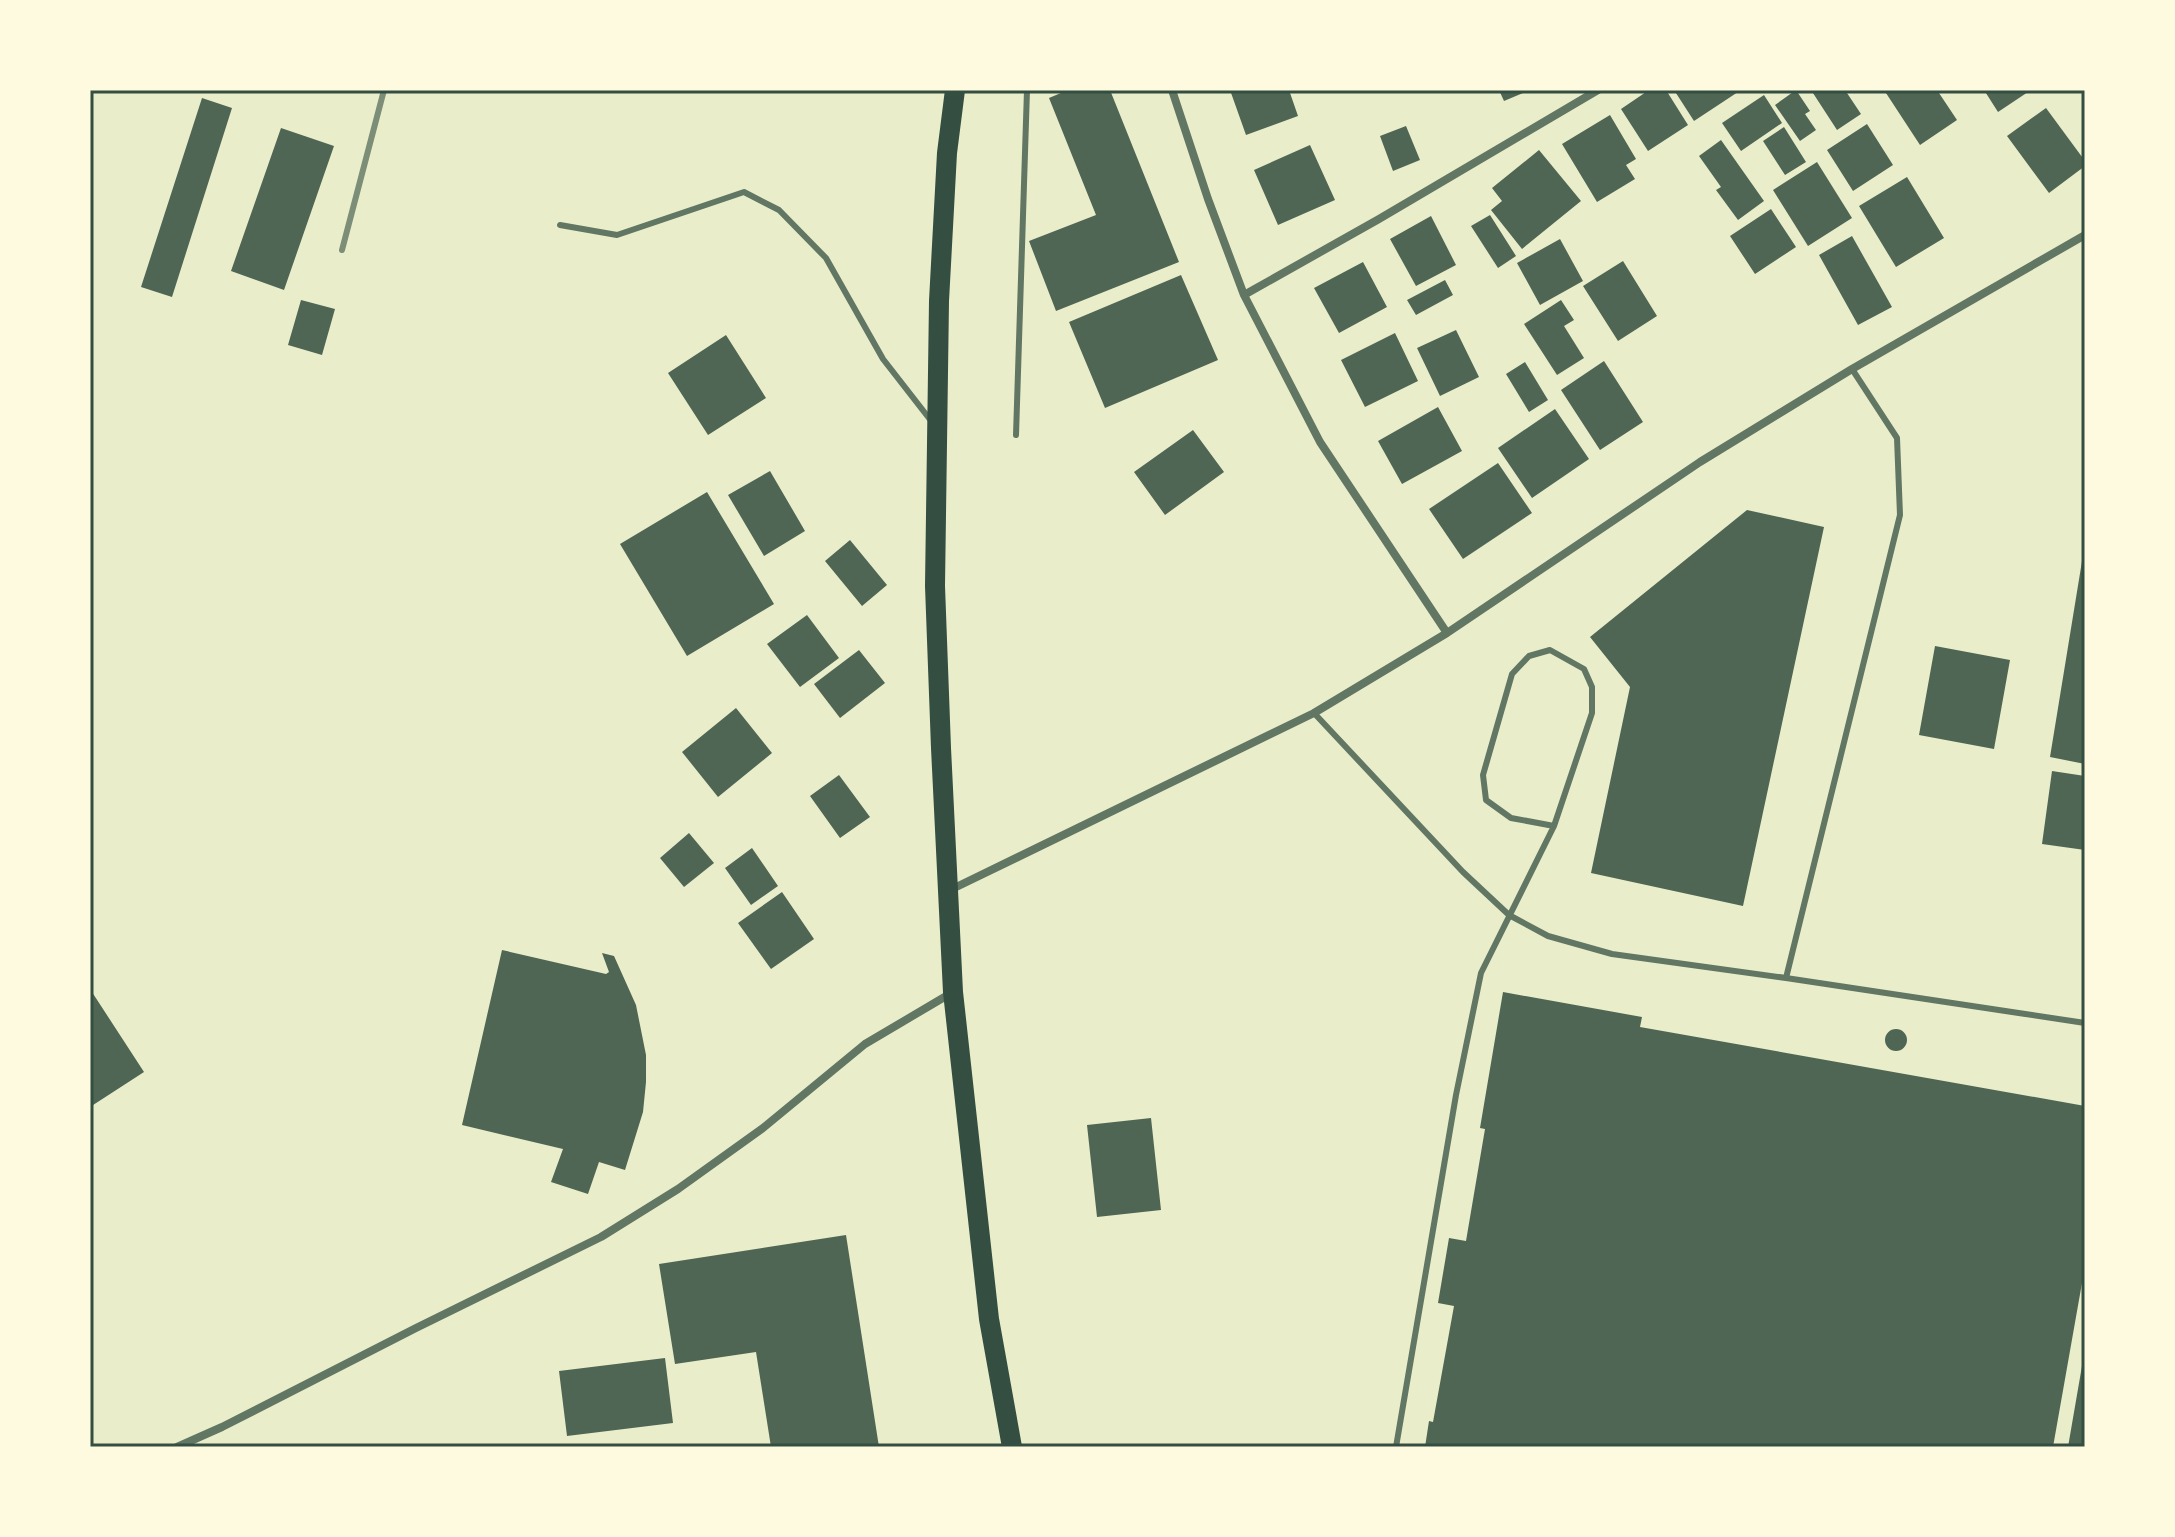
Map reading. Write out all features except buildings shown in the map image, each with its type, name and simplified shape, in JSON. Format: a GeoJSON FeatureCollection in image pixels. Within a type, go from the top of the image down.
{"type":"FeatureCollection","features":[{"type":"Feature","properties":{"kind":"main road"},"geometry":{"type":"LineString","coordinates":[[955,90],[947,153],[939,286],[936,429],[935,586],[947,892],[953,992],[989,1319],[1012,1447]]}},
{"type":"Feature","properties":{"kind":"street"},"geometry":{"type":"LineString","coordinates":[[1172,90],[1244,295],[1320,442],[1447,633]]}},
{"type":"Feature","properties":{"kind":"street"},"geometry":{"type":"LineString","coordinates":[[1244,295],[1379,219],[1587,93],[1598,90]]}},
{"type":"Feature","properties":{"kind":"street"},"geometry":{"type":"LineString","coordinates":[[947,892],[1314,713],[1447,633],[1700,462],[1852,369],[2085,235]]}},
{"type":"Feature","properties":{"kind":"street"},"geometry":{"type":"LineString","coordinates":[[177,1447],[601,1237],[678,1189],[763,1128],[865,1044],[953,992]]}},
{"type":"Feature","properties":{"kind":"lane"},"geometry":{"type":"LineString","coordinates":[[1016,435],[1027,90]]}},
{"type":"Feature","properties":{"kind":"lane"},"geometry":{"type":"LineString","coordinates":[[560,225],[617,235],[744,192],[779,210],[826,258],[883,359],[936,429]]}},
{"type":"Feature","properties":{"kind":"lane"},"geometry":{"type":"LineString","coordinates":[[1786,978],[1900,515],[1897,438],[1852,369]]}},
{"type":"Feature","properties":{"kind":"lane"},"geometry":{"type":"LineString","coordinates":[[1396,1447],[1456,1095],[1481,973],[1554,826],[1592,713],[1592,687],[1584,669],[1550,650],[1529,656],[1512,674],[1483,775],[1486,800],[1511,818],[1554,826]]}},
{"type":"Feature","properties":{"kind":"lane"},"geometry":{"type":"LineString","coordinates":[[1314,713],[1463,872],[1509,915],[1548,936],[1612,954],[2085,1023]]}},
{"type":"Feature","properties":{"kind":"railway"},"geometry":{"type":"LineString","coordinates":[[342,250],[384,90]]}}]}
